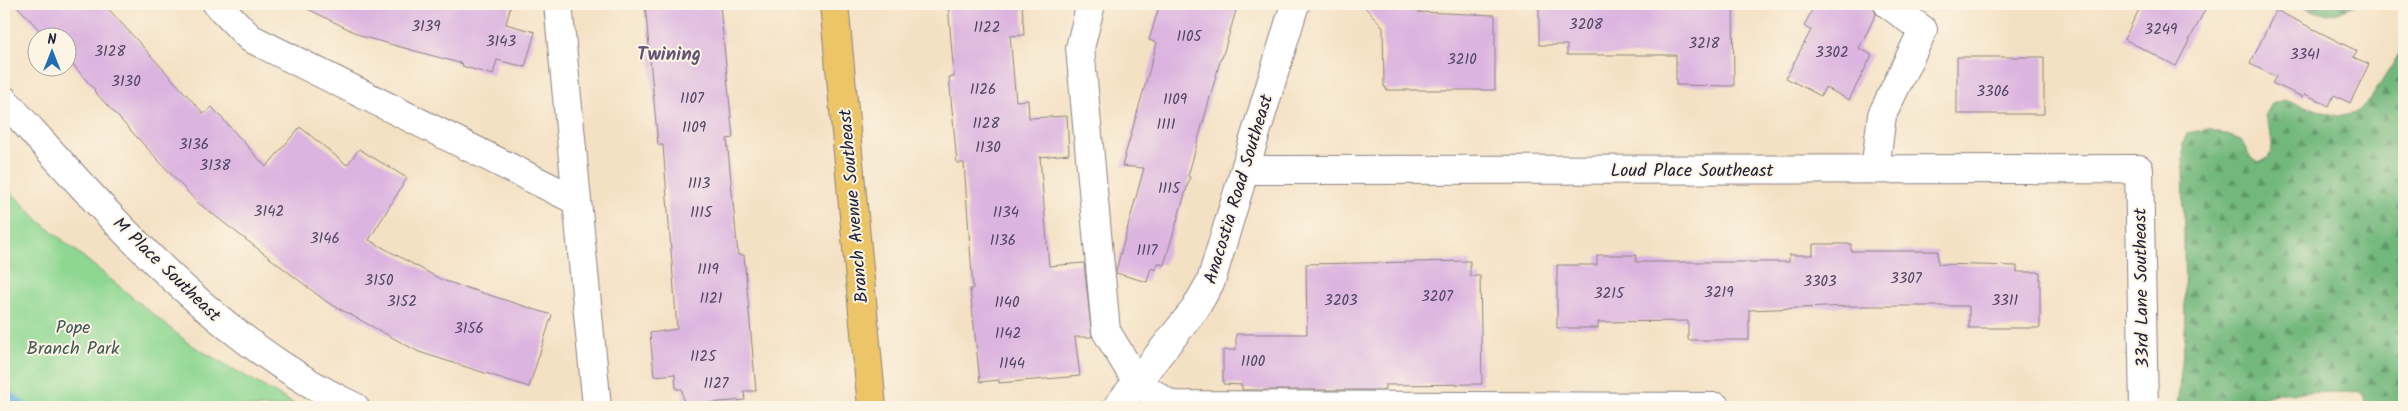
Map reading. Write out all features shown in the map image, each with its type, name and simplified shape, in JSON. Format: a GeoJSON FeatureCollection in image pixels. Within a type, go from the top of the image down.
{"type":"FeatureCollection","features":[{"type":"Feature","properties":{"kind":"main road","name":"Branch Avenue Southeast"},"geometry":{"type":"LineString","coordinates":[[834,4],[872,407]]}},
{"type":"Feature","properties":{"kind":"street"},"geometry":{"type":"LineString","coordinates":[[217,4],[250,38],[577,201]]}},
{"type":"Feature","properties":{"kind":"street"},"geometry":{"type":"LineString","coordinates":[[558,4],[597,407]]}},
{"type":"Feature","properties":{"kind":"street"},"geometry":{"type":"LineString","coordinates":[[1091,4],[1080,48],[1106,331],[1137,382],[1170,404],[1716,407]]}},
{"type":"Feature","properties":{"kind":"street","name":"Anacostia Road Southeast"},"geometry":{"type":"LineString","coordinates":[[1117,407],[1195,309],[1212,281],[1295,4]]}},
{"type":"Feature","properties":{"kind":"street"},"geometry":{"type":"LineString","coordinates":[[1874,170],[1882,115],[1923,30],[1888,4]]}},
{"type":"Feature","properties":{"kind":"street","name":"M Place Southeast"},"geometry":{"type":"LineString","coordinates":[[4,100],[156,262],[196,301],[252,346],[282,366],[355,407]]}},
{"type":"Feature","properties":{"kind":"street","name":"Loud Place Southeast"},"geometry":{"type":"LineString","coordinates":[[1245,170],[2139,170]]}},
{"type":"Feature","properties":{"kind":"street","name":"33rd Lane Southeast"},"geometry":{"type":"LineString","coordinates":[[2139,170],[2144,407]]}},
{"type":"Feature","properties":{"kind":"green space"},"geometry":{"type":"Polygon","coordinates":[[[2298,4],[2357,4],[2328,14],[2298,4]]]}},
{"type":"Feature","properties":{"kind":"green space"},"geometry":{"type":"Polygon","coordinates":[[[2404,46],[2404,407],[2365,407],[2364,396],[2359,392],[2278,393],[2262,398],[2218,402],[2208,407],[2177,407],[2185,335],[2183,143],[2187,133],[2209,129],[2241,140],[2251,158],[2258,163],[2265,160],[2272,150],[2271,136],[2265,116],[2272,104],[2285,100],[2337,116],[2357,112],[2372,97],[2404,46]]]}},
{"type":"Feature","properties":{"kind":"green space","name":"Pope Branch Park"},"geometry":{"type":"Polygon","coordinates":[[[4,185],[42,223],[188,343],[299,407],[4,407],[4,185]]]}},
{"type":"Feature","properties":{"kind":"building"},"geometry":{"type":"Polygon","coordinates":[[[15,4],[104,4],[204,114],[212,107],[266,167],[300,127],[347,165],[359,149],[407,178],[369,240],[442,280],[552,315],[529,387],[419,352],[327,302],[197,202],[94,91],[78,70],[78,28],[38,28],[15,4]]]}},
{"type":"Feature","properties":{"kind":"building"},"geometry":{"type":"Polygon","coordinates":[[[298,4],[511,4],[506,24],[535,32],[525,67],[497,60],[493,75],[462,66],[463,64],[364,37],[298,4]]]}},
{"type":"Feature","properties":{"kind":"building"},"geometry":{"type":"Polygon","coordinates":[[[645,4],[720,4],[733,138],[727,139],[738,255],[744,255],[756,391],[744,391],[745,400],[684,405],[682,389],[676,389],[675,374],[654,376],[650,333],[677,329],[663,145],[658,145],[645,4]]]}},
{"type":"Feature","properties":{"kind":"building"},"geometry":{"type":"Polygon","coordinates":[[[948,4],[1022,4],[1024,35],[1010,36],[1016,101],[1028,100],[1029,118],[1067,116],[1069,154],[1040,157],[1049,266],[1084,263],[1092,337],[1075,337],[1080,376],[999,383],[999,380],[980,382],[970,289],[973,289],[964,163],[957,163],[949,77],[954,77],[948,4]]]}},
{"type":"Feature","properties":{"kind":"building"},"geometry":{"type":"Polygon","coordinates":[[[1160,4],[1238,4],[1221,58],[1188,176],[1190,177],[1164,265],[1158,263],[1156,270],[1151,268],[1147,282],[1116,273],[1116,270],[1144,168],[1122,166],[1157,43],[1149,40],[1160,4]]]}},
{"type":"Feature","properties":{"kind":"building"},"geometry":{"type":"Polygon","coordinates":[[[1362,4],[1418,4],[1418,12],[1495,15],[1495,90],[1386,90],[1386,87],[1384,87],[1383,27],[1362,4]]]}},
{"type":"Feature","properties":{"kind":"building"},"geometry":{"type":"Polygon","coordinates":[[[1539,4],[1733,4],[1734,86],[1676,85],[1676,55],[1567,55],[1567,45],[1539,45],[1539,4]]]}},
{"type":"Feature","properties":{"kind":"building"},"geometry":{"type":"Polygon","coordinates":[[[1815,4],[1873,4],[1876,14],[1859,48],[1872,55],[1849,100],[1825,87],[1821,96],[1786,78],[1811,30],[1804,26],[1815,4]]]}},
{"type":"Feature","properties":{"kind":"building"},"geometry":{"type":"Polygon","coordinates":[[[2142,4],[2208,4],[2176,66],[2124,39],[2142,4]]]}},
{"type":"Feature","properties":{"kind":"building"},"geometry":{"type":"Polygon","coordinates":[[[2276,10],[2357,51],[2353,57],[2369,64],[2350,103],[2334,95],[2329,106],[2305,94],[2303,97],[2272,83],[2276,77],[2250,64],[2276,10]]]}},
{"type":"Feature","properties":{"kind":"building"},"geometry":{"type":"Polygon","coordinates":[[[1957,57],[2044,57],[2044,114],[1957,114],[1957,57]]]}},
{"type":"Feature","properties":{"kind":"building"},"geometry":{"type":"Polygon","coordinates":[[[1813,244],[1851,244],[1851,251],[1938,251],[1938,264],[2017,266],[2017,272],[2040,272],[2040,328],[1969,328],[1969,306],[1851,306],[1749,310],[1749,340],[1688,340],[1688,321],[1598,322],[1598,328],[1557,328],[1557,265],[1597,265],[1597,255],[1636,255],[1636,262],[1789,262],[1789,255],[1813,255],[1813,244]]]}},
{"type":"Feature","properties":{"kind":"building"},"geometry":{"type":"Polygon","coordinates":[[[1470,261],[1470,276],[1480,276],[1482,384],[1385,385],[1385,390],[1242,390],[1242,385],[1223,384],[1223,350],[1236,350],[1236,334],[1307,334],[1306,264],[1470,261]]]}},
{"type":"Feature","properties":{"kind":"waterway"},"geometry":{"type":"LineString","coordinates":[[4,394],[22,407]]}},
{"type":"Feature","properties":{"kind":"district","name":"Twining"},"geometry":{"type":"Point","coordinates":[669,53]}}]}
